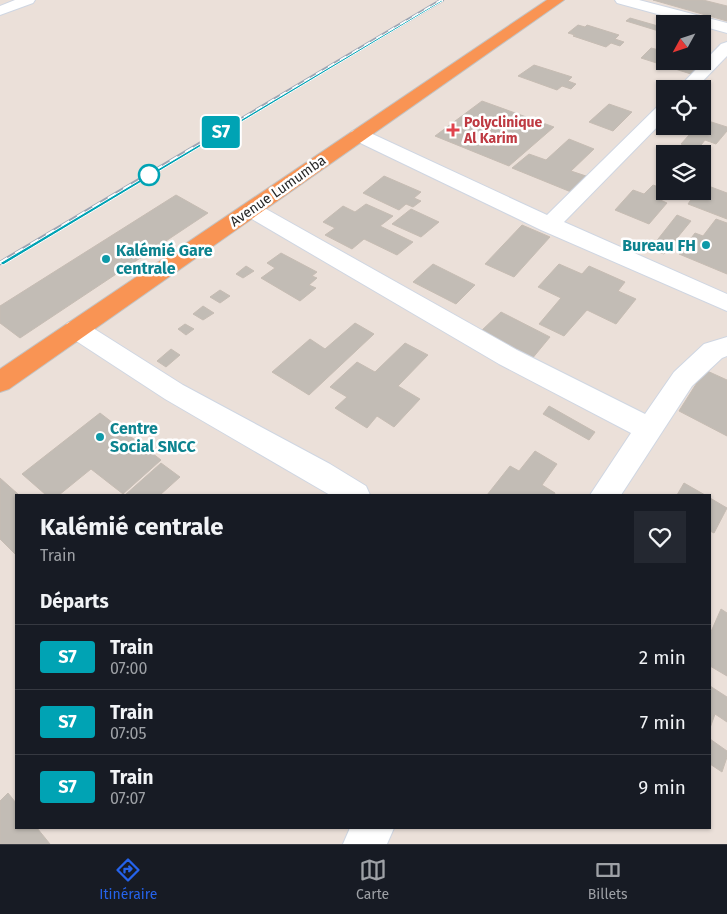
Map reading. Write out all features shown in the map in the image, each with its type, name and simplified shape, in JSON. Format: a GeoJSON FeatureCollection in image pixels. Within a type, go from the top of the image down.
{"type":"FeatureCollection","features":[{"type":"Feature","properties":{"kind":"highway","name":"Avenue Lumumba"},"geometry":{"type":"LineString","coordinates":[[0,382],[557,0]]}},
{"type":"Feature","properties":{"kind":"street"},"geometry":{"type":"LineString","coordinates":[[0,11],[28,0]]}},
{"type":"Feature","properties":{"kind":"street"},"geometry":{"type":"LineString","coordinates":[[622,0],[727,28]]}},
{"type":"Feature","properties":{"kind":"street"},"geometry":{"type":"LineString","coordinates":[[694,80],[727,47]]}},
{"type":"Feature","properties":{"kind":"street"},"geometry":{"type":"LineString","coordinates":[[549,224],[656,118]]}},
{"type":"Feature","properties":{"kind":"street"},"geometry":{"type":"LineString","coordinates":[[359,135],[549,224],[727,303]]}},
{"type":"Feature","properties":{"kind":"street"},"geometry":{"type":"LineString","coordinates":[[252,210],[508,357],[649,429]]}},
{"type":"Feature","properties":{"kind":"street"},"geometry":{"type":"LineString","coordinates":[[76,330],[174,392],[320,473],[353,494]]}},
{"type":"Feature","properties":{"kind":"street"},"geometry":{"type":"LineString","coordinates":[[606,494],[683,378],[713,351],[727,346]]}},
{"type":"Feature","properties":{"kind":"street"},"geometry":{"type":"LineString","coordinates":[[363,844],[373,829]]}},
{"type":"Feature","properties":{"kind":"building"},"geometry":{"type":"Polygon","coordinates":[[[653,0],[703,0],[727,6],[727,21],[653,0]]]}},
{"type":"Feature","properties":{"kind":"building"},"geometry":{"type":"Polygon","coordinates":[[[630,18],[656,25],[656,30],[626,21],[630,18]]]}},
{"type":"Feature","properties":{"kind":"building"},"geometry":{"type":"Polygon","coordinates":[[[578,25],[585,27],[587,25],[619,35],[615,39],[624,42],[620,46],[611,43],[606,47],[568,33],[578,25]]]}},
{"type":"Feature","properties":{"kind":"building"},"geometry":{"type":"Polygon","coordinates":[[[651,48],[656,49],[656,63],[641,58],[651,48]]]}},
{"type":"Feature","properties":{"kind":"building"},"geometry":{"type":"Polygon","coordinates":[[[534,65],[572,77],[568,81],[576,84],[571,89],[562,86],[557,90],[518,76],[534,65]]]}},
{"type":"Feature","properties":{"kind":"building"},"geometry":{"type":"Polygon","coordinates":[[[678,70],[699,70],[694,75],[678,70]]]}},
{"type":"Feature","properties":{"kind":"building"},"geometry":{"type":"Polygon","coordinates":[[[482,101],[554,127],[509,166],[435,136],[482,101]]]}},
{"type":"Feature","properties":{"kind":"building"},"geometry":{"type":"Polygon","coordinates":[[[609,104],[632,112],[613,131],[589,122],[609,104]]]}},
{"type":"Feature","properties":{"kind":"building"},"geometry":{"type":"Polygon","coordinates":[[[711,122],[727,127],[727,131],[716,144],[705,140],[701,145],[681,144],[689,135],[711,135],[711,122]]]}},
{"type":"Feature","properties":{"kind":"building"},"geometry":{"type":"Polygon","coordinates":[[[569,139],[594,149],[571,171],[592,178],[576,194],[512,168],[529,154],[546,160],[569,139]]]}},
{"type":"Feature","properties":{"kind":"building"},"geometry":{"type":"Polygon","coordinates":[[[384,176],[421,192],[414,198],[421,201],[413,207],[406,204],[399,210],[363,193],[384,176]]]}},
{"type":"Feature","properties":{"kind":"building"},"geometry":{"type":"Polygon","coordinates":[[[653,185],[656,186],[656,200],[667,203],[649,224],[615,210],[633,190],[644,194],[653,185]]]}},
{"type":"Feature","properties":{"kind":"building"},"geometry":{"type":"Polygon","coordinates":[[[711,187],[727,193],[727,219],[688,204],[691,200],[711,200],[711,187]]]}},
{"type":"Feature","properties":{"kind":"building","name":"Kalémié Gare centrale"},"geometry":{"type":"Polygon","coordinates":[[[176,195],[208,213],[20,338],[0,323],[0,306],[176,195]]]}},
{"type":"Feature","properties":{"kind":"building"},"geometry":{"type":"Polygon","coordinates":[[[366,204],[393,216],[380,226],[413,242],[397,255],[364,239],[352,249],[325,235],[335,228],[323,222],[343,206],[355,212],[366,204]]]}},
{"type":"Feature","properties":{"kind":"building"},"geometry":{"type":"Polygon","coordinates":[[[411,209],[439,222],[421,237],[392,224],[411,209]]]}},
{"type":"Feature","properties":{"kind":"building"},"geometry":{"type":"Polygon","coordinates":[[[677,215],[691,221],[664,254],[651,248],[677,215]]]}},
{"type":"Feature","properties":{"kind":"building","name":"Bureau FH"},"geometry":{"type":"Polygon","coordinates":[[[716,219],[727,223],[727,274],[679,254],[695,233],[703,236],[716,219]]]}},
{"type":"Feature","properties":{"kind":"building"},"geometry":{"type":"Polygon","coordinates":[[[522,225],[550,237],[514,277],[485,264],[522,225]]]}},
{"type":"Feature","properties":{"kind":"building"},"geometry":{"type":"Polygon","coordinates":[[[281,253],[317,272],[312,276],[317,278],[309,285],[316,288],[300,301],[261,278],[275,268],[267,263],[281,253]]]}},
{"type":"Feature","properties":{"kind":"building"},"geometry":{"type":"Polygon","coordinates":[[[433,264],[475,285],[456,304],[413,282],[433,264]]]}},
{"type":"Feature","properties":{"kind":"building"},"geometry":{"type":"Polygon","coordinates":[[[559,264],[582,274],[589,266],[625,282],[618,291],[636,299],[616,324],[587,310],[564,336],[539,324],[561,298],[538,287],[559,264]]]}},
{"type":"Feature","properties":{"kind":"building"},"geometry":{"type":"Polygon","coordinates":[[[246,266],[254,271],[243,278],[236,274],[246,266]]]}},
{"type":"Feature","properties":{"kind":"building"},"geometry":{"type":"Polygon","coordinates":[[[220,290],[230,296],[220,303],[210,297],[220,290]]]}},
{"type":"Feature","properties":{"kind":"building"},"geometry":{"type":"Polygon","coordinates":[[[203,306],[214,313],[203,320],[193,314],[203,306]]]}},
{"type":"Feature","properties":{"kind":"building"},"geometry":{"type":"Polygon","coordinates":[[[501,312],[550,337],[531,360],[480,332],[501,312]]]}},
{"type":"Feature","properties":{"kind":"building"},"geometry":{"type":"Polygon","coordinates":[[[355,323],[374,334],[309,395],[272,372],[310,339],[325,349],[355,323]]]}},
{"type":"Feature","properties":{"kind":"building"},"geometry":{"type":"Polygon","coordinates":[[[185,324],[194,329],[186,335],[178,329],[185,324]]]}},
{"type":"Feature","properties":{"kind":"building"},"geometry":{"type":"Polygon","coordinates":[[[405,343],[428,355],[398,386],[420,399],[394,427],[377,416],[367,428],[335,408],[347,397],[330,387],[357,362],[375,372],[405,343]]]}},
{"type":"Feature","properties":{"kind":"building"},"geometry":{"type":"Polygon","coordinates":[[[171,349],[180,355],[166,367],[157,361],[171,349]]]}},
{"type":"Feature","properties":{"kind":"building"},"geometry":{"type":"Polygon","coordinates":[[[705,370],[727,380],[727,436],[679,411],[705,370]]]}},
{"type":"Feature","properties":{"kind":"building"},"geometry":{"type":"Polygon","coordinates":[[[549,406],[595,432],[589,440],[543,414],[549,406]]]}},
{"type":"Feature","properties":{"kind":"building","name":"Centre Social SNCC"},"geometry":{"type":"Polygon","coordinates":[[[100,413],[161,460],[123,494],[91,469],[60,494],[45,494],[22,474],[100,413]]]}},
{"type":"Feature","properties":{"kind":"building"},"geometry":{"type":"Polygon","coordinates":[[[535,451],[557,464],[542,485],[554,494],[488,494],[510,466],[519,471],[535,451]]]}},
{"type":"Feature","properties":{"kind":"building"},"geometry":{"type":"Polygon","coordinates":[[[161,463],[180,477],[161,494],[126,494],[161,463]]]}},
{"type":"Feature","properties":{"kind":"building"},"geometry":{"type":"Polygon","coordinates":[[[0,478],[18,494],[15,494],[15,554],[0,539],[0,478]]]}},
{"type":"Feature","properties":{"kind":"building"},"geometry":{"type":"Polygon","coordinates":[[[684,483],[703,494],[678,494],[684,483]]]}},
{"type":"Feature","properties":{"kind":"building"},"geometry":{"type":"Polygon","coordinates":[[[711,499],[727,508],[714,533],[711,532],[711,499]]]}},
{"type":"Feature","properties":{"kind":"building"},"geometry":{"type":"Polygon","coordinates":[[[721,609],[727,613],[727,676],[711,667],[711,632],[721,609]]]}},
{"type":"Feature","properties":{"kind":"building"},"geometry":{"type":"Polygon","coordinates":[[[711,687],[727,697],[727,722],[715,714],[711,725],[711,687]]]}},
{"type":"Feature","properties":{"kind":"building"},"geometry":{"type":"Polygon","coordinates":[[[711,740],[727,751],[722,772],[711,765],[711,740]]]}},
{"type":"Feature","properties":{"kind":"building"},"geometry":{"type":"Polygon","coordinates":[[[8,793],[15,802],[15,829],[38,829],[50,844],[0,844],[0,801],[8,793]]]}},
{"type":"Feature","properties":{"kind":"railway"},"geometry":{"type":"LineString","coordinates":[[208,139],[442,0]]}},
{"type":"Feature","properties":{"kind":"railway"},"geometry":{"type":"LineString","coordinates":[[0,263],[210,138]]}},
{"type":"Feature","properties":{"kind":"train","name":"S7"},"geometry":{"type":"LineString","coordinates":[[0,263],[442,0]]}},
{"type":"Feature","properties":{"kind":"place","name":"Polyclinique Al Karim"},"geometry":{"type":"Point","coordinates":[453,130]}},
{"type":"Feature","properties":{"kind":"place","name":"Bureau FH"},"geometry":{"type":"Point","coordinates":[706,245]}},
{"type":"Feature","properties":{"kind":"place","name":"Kalémié Gare centrale"},"geometry":{"type":"Point","coordinates":[106,259]}},
{"type":"Feature","properties":{"kind":"place","name":"Centre Social SNCC"},"geometry":{"type":"Point","coordinates":[100,437]}}]}
